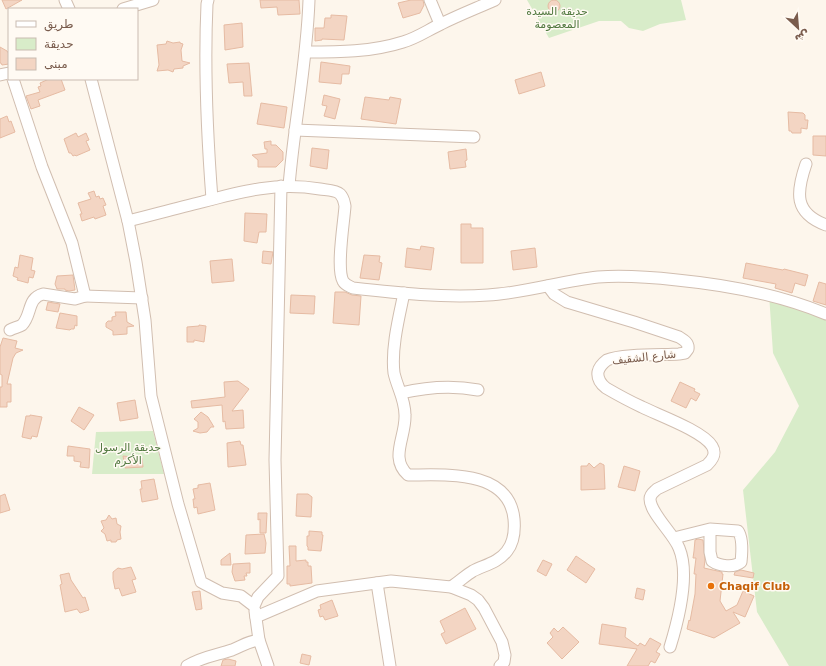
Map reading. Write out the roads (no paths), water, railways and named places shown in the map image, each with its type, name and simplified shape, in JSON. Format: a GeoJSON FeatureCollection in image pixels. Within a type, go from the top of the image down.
{"type":"FeatureCollection","features":[{"type":"Feature","properties":{"kind":"street"},"geometry":{"type":"LineString","coordinates":[[126,8],[154,0]]}},
{"type":"Feature","properties":{"kind":"street"},"geometry":{"type":"LineString","coordinates":[[208,0],[205,60],[207,125],[212,199]]}},
{"type":"Feature","properties":{"kind":"street"},"geometry":{"type":"LineString","coordinates":[[268,666],[259,640],[255,612],[258,597],[278,576],[275,460],[285,186],[295,130],[306,52],[309,0]]}},
{"type":"Feature","properties":{"kind":"street"},"geometry":{"type":"LineString","coordinates":[[430,0],[440,24]]}},
{"type":"Feature","properties":{"kind":"street"},"geometry":{"type":"LineString","coordinates":[[306,52],[335,52],[381,47],[403,42],[418,37],[440,24],[495,0]]}},
{"type":"Feature","properties":{"kind":"street"},"geometry":{"type":"LineString","coordinates":[[13,80],[42,167],[72,243],[85,296]]}},
{"type":"Feature","properties":{"kind":"street"},"geometry":{"type":"LineString","coordinates":[[91,80],[128,221],[136,262],[145,320],[151,396],[178,504],[201,582],[222,593],[241,596],[255,612]]}},
{"type":"Feature","properties":{"kind":"street"},"geometry":{"type":"LineString","coordinates":[[295,130],[474,137]]}},
{"type":"Feature","properties":{"kind":"street"},"geometry":{"type":"LineString","coordinates":[[806,164],[800,186],[799,195],[801,203],[807,215],[812,219],[826,225]]}},
{"type":"Feature","properties":{"kind":"street"},"geometry":{"type":"LineString","coordinates":[[128,221],[232,193],[285,186],[334,191],[341,195],[345,206],[340,255],[340,271],[347,286],[353,288],[440,296],[474,296],[507,294],[614,276],[656,278],[703,283],[769,295],[826,314]]}},
{"type":"Feature","properties":{"kind":"street","name":"شارع الشقيف"},"geometry":{"type":"LineString","coordinates":[[548,286],[554,294],[567,302],[656,329],[679,337],[687,343],[688,349],[679,354],[632,356],[609,359],[600,367],[598,373],[600,383],[606,388],[702,437],[712,445],[714,450],[713,458],[707,465],[657,489],[652,494],[650,499],[655,513],[674,538],[682,555],[683,577],[679,617],[670,647]]}},
{"type":"Feature","properties":{"kind":"street"},"geometry":{"type":"LineString","coordinates":[[404,293],[397,328],[394,356],[394,372],[401,393],[405,416],[398,457],[400,466],[408,476],[452,474],[480,480],[490,484],[503,493],[510,502],[513,514],[514,528],[512,542],[507,551],[499,559],[473,571],[451,587]]}},
{"type":"Feature","properties":{"kind":"street"},"geometry":{"type":"LineString","coordinates":[[10,330],[20,326],[25,320],[33,299],[38,295],[43,294],[75,299],[85,296],[142,298]]}},
{"type":"Feature","properties":{"kind":"street"},"geometry":{"type":"LineString","coordinates":[[401,393],[437,387],[478,390]]}},
{"type":"Feature","properties":{"kind":"street"},"geometry":{"type":"LineString","coordinates":[[674,538],[710,530]]}},
{"type":"Feature","properties":{"kind":"street"},"geometry":{"type":"LineString","coordinates":[[255,612],[317,591],[377,582],[391,581],[451,587],[471,595],[478,600],[484,608],[502,642],[505,655],[504,662],[500,666]]}},
{"type":"Feature","properties":{"kind":"street"},"geometry":{"type":"LineString","coordinates":[[377,582],[390,666]]}},
{"type":"Feature","properties":{"kind":"street"},"geometry":{"type":"LineString","coordinates":[[187,666],[197,659],[234,649],[251,641],[259,640]]}},
{"type":"Feature","properties":{"kind":"place","name":"Chaqif Club"},"geometry":{"type":"Point","coordinates":[711,586]}},
{"type":"Feature","properties":{"kind":"park label","name":"حديقة السيدة المعصومة"},"geometry":{"type":"Point","coordinates":[557,17]}},
{"type":"Feature","properties":{"kind":"park label","name":"حديقة الرسول الأكرم"},"geometry":{"type":"Point","coordinates":[128,453]}}]}
